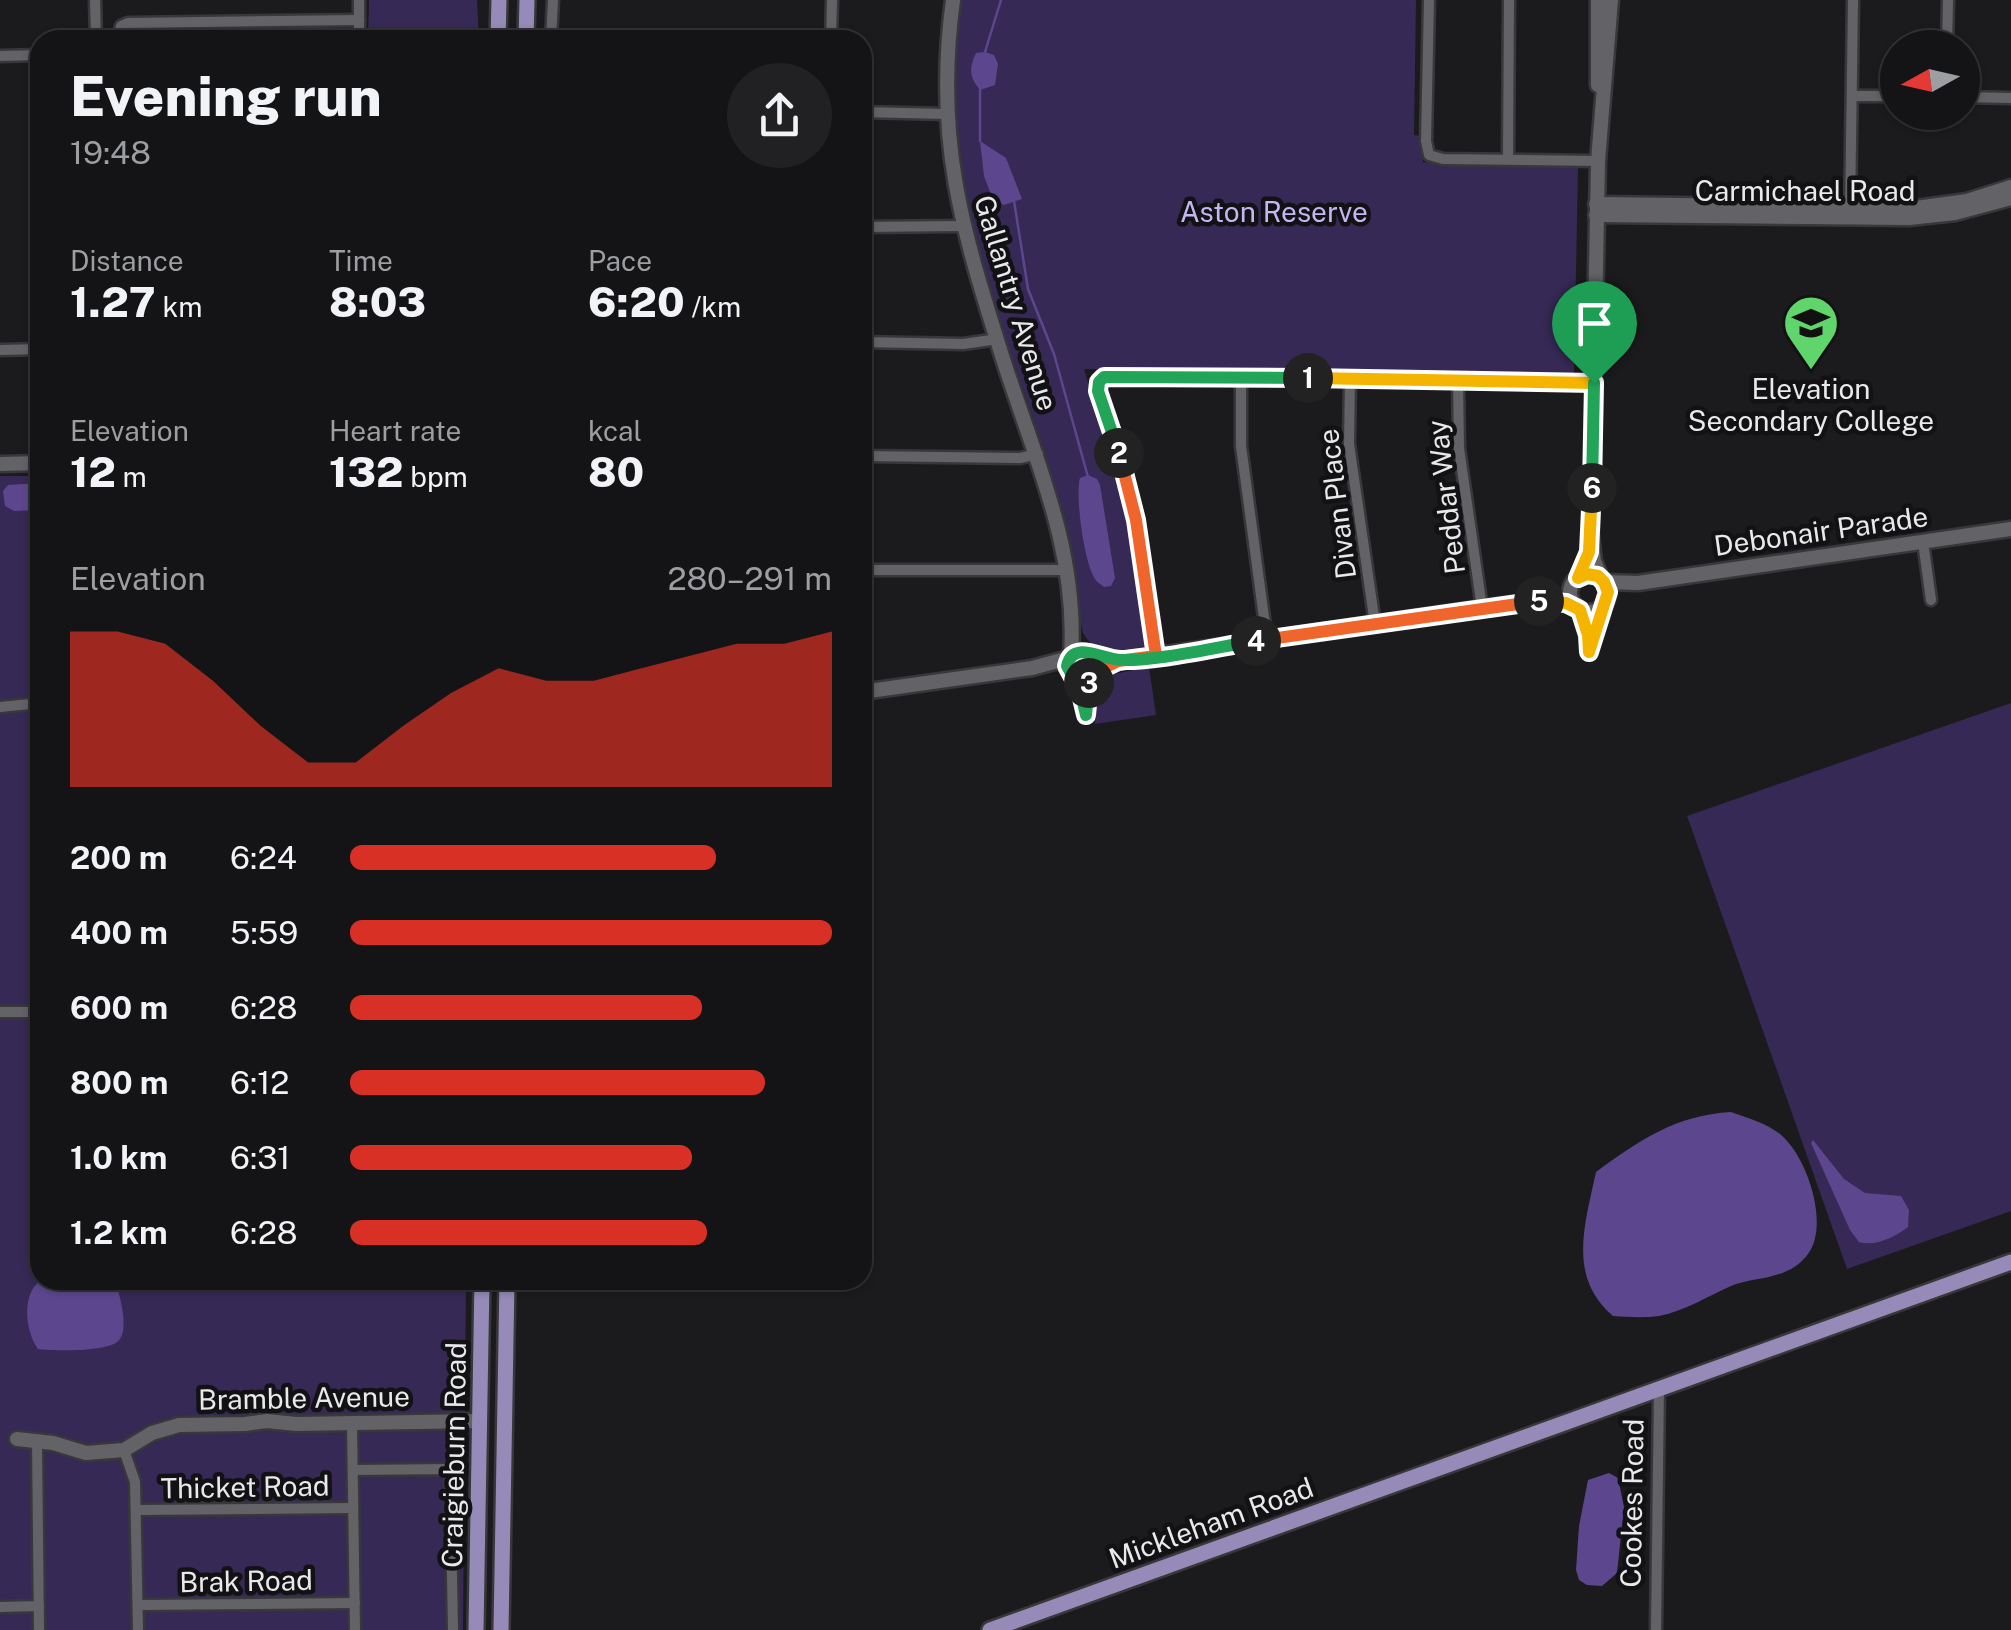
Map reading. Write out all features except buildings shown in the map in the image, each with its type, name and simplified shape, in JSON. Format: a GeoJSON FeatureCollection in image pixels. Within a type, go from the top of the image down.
{"type":"FeatureCollection","features":[{"type":"Feature","properties":{"kind":"main road"},"geometry":{"type":"LineString","coordinates":[[496,0],[498,30]]}},
{"type":"Feature","properties":{"kind":"main road"},"geometry":{"type":"LineString","coordinates":[[526,30],[527,0]]}},
{"type":"Feature","properties":{"kind":"main road","name":"Mickleham Road"},"geometry":{"type":"LineString","coordinates":[[1659,1388],[2011,1262]]}},
{"type":"Feature","properties":{"kind":"main road","name":"Craigieburn Road"},"geometry":{"type":"LineString","coordinates":[[476,1630],[482,1290]]}},
{"type":"Feature","properties":{"kind":"main road","name":"Craigieburn Road"},"geometry":{"type":"LineString","coordinates":[[501,1630],[507,1290]]}},
{"type":"Feature","properties":{"kind":"main road","name":"Mickleham Road"},"geometry":{"type":"LineString","coordinates":[[992,1630],[1444,1464],[1520,1429],[1659,1388],[1867,1312]]}},
{"type":"Feature","properties":{"kind":"street"},"geometry":{"type":"LineString","coordinates":[[95,0],[96,30]]}},
{"type":"Feature","properties":{"kind":"street"},"geometry":{"type":"LineString","coordinates":[[358,30],[359,0]]}},
{"type":"Feature","properties":{"kind":"street"},"geometry":{"type":"LineString","coordinates":[[552,30],[553,0]]}},
{"type":"Feature","properties":{"kind":"street"},"geometry":{"type":"LineString","coordinates":[[831,30],[832,0]]}},
{"type":"Feature","properties":{"kind":"street","name":"Gallantry Avenue"},"geometry":{"type":"LineString","coordinates":[[952,0],[946,67],[951,169],[962,226],[1055,512],[1087,719]]}},
{"type":"Feature","properties":{"kind":"street"},"geometry":{"type":"LineString","coordinates":[[1429,0],[1429,155],[1598,161]]}},
{"type":"Feature","properties":{"kind":"street"},"geometry":{"type":"LineString","coordinates":[[1508,160],[1509,0]]}},
{"type":"Feature","properties":{"kind":"street"},"geometry":{"type":"LineString","coordinates":[[1598,0],[1600,126]]}},
{"type":"Feature","properties":{"kind":"street"},"geometry":{"type":"LineString","coordinates":[[1591,535],[1604,591],[1589,652],[1588,635],[1571,595],[1586,561],[1591,535],[1596,210],[1611,0]]}},
{"type":"Feature","properties":{"kind":"street"},"geometry":{"type":"LineString","coordinates":[[1850,214],[1854,0]]}},
{"type":"Feature","properties":{"kind":"street"},"geometry":{"type":"LineString","coordinates":[[1947,30],[1948,0]]}},
{"type":"Feature","properties":{"kind":"street"},"geometry":{"type":"LineString","coordinates":[[119,30],[128,23],[359,20]]}},
{"type":"Feature","properties":{"kind":"street"},"geometry":{"type":"LineString","coordinates":[[0,56],[30,55]]}},
{"type":"Feature","properties":{"kind":"street"},"geometry":{"type":"LineString","coordinates":[[1852,96],[1880,96]]}},
{"type":"Feature","properties":{"kind":"street"},"geometry":{"type":"LineString","coordinates":[[1980,97],[2011,98]]}},
{"type":"Feature","properties":{"kind":"street"},"geometry":{"type":"LineString","coordinates":[[872,112],[946,114]]}},
{"type":"Feature","properties":{"kind":"street","name":"Carmichael Road"},"geometry":{"type":"LineString","coordinates":[[1850,214],[1946,204],[2011,187]]}},
{"type":"Feature","properties":{"kind":"street","name":"Carmichael Road"},"geometry":{"type":"LineString","coordinates":[[1596,210],[1931,216],[2011,198]]}},
{"type":"Feature","properties":{"kind":"street"},"geometry":{"type":"LineString","coordinates":[[872,227],[962,226]]}},
{"type":"Feature","properties":{"kind":"street"},"geometry":{"type":"LineString","coordinates":[[872,342],[963,344],[998,339]]}},
{"type":"Feature","properties":{"kind":"street"},"geometry":{"type":"LineString","coordinates":[[0,350],[30,350]]}},
{"type":"Feature","properties":{"kind":"street"},"geometry":{"type":"LineString","coordinates":[[1156,656],[1136,520],[1098,384],[1104,377],[1594,383]]}},
{"type":"Feature","properties":{"kind":"street"},"geometry":{"type":"LineString","coordinates":[[1241,377],[1241,446],[1268,640]]}},
{"type":"Feature","properties":{"kind":"street","name":"Divan Place"},"geometry":{"type":"LineString","coordinates":[[1350,378],[1349,444],[1375,624]]}},
{"type":"Feature","properties":{"kind":"street","name":"Peddar Way"},"geometry":{"type":"LineString","coordinates":[[1458,380],[1458,434],[1482,608]]}},
{"type":"Feature","properties":{"kind":"street"},"geometry":{"type":"LineString","coordinates":[[872,456],[1020,458],[1038,454]]}},
{"type":"Feature","properties":{"kind":"street"},"geometry":{"type":"LineString","coordinates":[[0,464],[30,464]]}},
{"type":"Feature","properties":{"kind":"street","name":"Debonair Parade"},"geometry":{"type":"LineString","coordinates":[[1604,591],[2011,529]]}},
{"type":"Feature","properties":{"kind":"street"},"geometry":{"type":"LineString","coordinates":[[1923,542],[1931,600]]}},
{"type":"Feature","properties":{"kind":"street"},"geometry":{"type":"LineString","coordinates":[[872,570],[1066,570]]}},
{"type":"Feature","properties":{"kind":"street"},"geometry":{"type":"LineString","coordinates":[[1534,601],[1591,574],[1604,591]]}},
{"type":"Feature","properties":{"kind":"street"},"geometry":{"type":"LineString","coordinates":[[872,691],[1032,668],[1156,656],[1534,601],[1591,612],[1604,591]]}},
{"type":"Feature","properties":{"kind":"street"},"geometry":{"type":"LineString","coordinates":[[0,707],[30,705]]}},
{"type":"Feature","properties":{"kind":"street"},"geometry":{"type":"LineString","coordinates":[[0,1012],[30,1012]]}},
{"type":"Feature","properties":{"kind":"street","name":"Cookes Road"},"geometry":{"type":"LineString","coordinates":[[1656,1630],[1659,1388]]}},
{"type":"Feature","properties":{"kind":"street","name":"Bramble Avenue"},"geometry":{"type":"LineString","coordinates":[[17,1439],[53,1443],[86,1453],[124,1450],[179,1425],[478,1421]]}},
{"type":"Feature","properties":{"kind":"street"},"geometry":{"type":"LineString","coordinates":[[352,1423],[355,1630]]}},
{"type":"Feature","properties":{"kind":"street"},"geometry":{"type":"LineString","coordinates":[[36,1442],[39,1630]]}},
{"type":"Feature","properties":{"kind":"street"},"geometry":{"type":"LineString","coordinates":[[124,1450],[135,1482],[138,1630]]}},
{"type":"Feature","properties":{"kind":"street"},"geometry":{"type":"LineString","coordinates":[[353,1470],[450,1469],[452,1630]]}},
{"type":"Feature","properties":{"kind":"street","name":"Thicket Road"},"geometry":{"type":"LineString","coordinates":[[137,1510],[354,1508]]}},
{"type":"Feature","properties":{"kind":"street","name":"Brak Road"},"geometry":{"type":"LineString","coordinates":[[138,1605],[354,1602]]}},
{"type":"Feature","properties":{"kind":"street"},"geometry":{"type":"LineString","coordinates":[[0,1607],[39,1606]]}},
{"type":"Feature","properties":{"kind":"green space"},"geometry":{"type":"Polygon","coordinates":[[[369,0],[477,0],[478,30],[368,30],[369,0]]]}},
{"type":"Feature","properties":{"kind":"green space","name":"Aston Reserve"},"geometry":{"type":"Polygon","coordinates":[[[959,0],[1416,0],[1414,135],[1421,136],[1423,162],[1578,167],[1574,373],[1084,369],[1124,503],[1146,646],[1111,652],[1096,647],[1083,633],[1053,482],[990,291],[961,177],[953,119],[952,60],[959,0]]]}},
{"type":"Feature","properties":{"kind":"green space"},"geometry":{"type":"Polygon","coordinates":[[[0,476],[30,476],[30,1290],[466,1290],[463,1630],[0,1630],[0,476]]]}},
{"type":"Feature","properties":{"kind":"green space"},"geometry":{"type":"Polygon","coordinates":[[[1149,667],[1156,715],[1095,724],[1094,696],[1104,676],[1149,667]]]}},
{"type":"Feature","properties":{"kind":"green space"},"geometry":{"type":"Polygon","coordinates":[[[2011,703],[2011,1211],[1847,1269],[1687,816],[2011,703]]]}},
{"type":"Feature","properties":{"kind":"shaded area"},"geometry":{"type":"Polygon","coordinates":[[[976,53],[994,55],[998,64],[995,85],[980,90],[971,68],[976,53]]]}},
{"type":"Feature","properties":{"kind":"shaded area"},"geometry":{"type":"Polygon","coordinates":[[[980,141],[1006,158],[1022,199],[1004,205],[993,200],[984,176],[980,141]]]}},
{"type":"Feature","properties":{"kind":"shaded area"},"geometry":{"type":"Polygon","coordinates":[[[1088,475],[1100,485],[1115,578],[1111,586],[1104,587],[1095,579],[1084,542],[1079,487],[1080,478],[1088,475]]]}},
{"type":"Feature","properties":{"kind":"shaded area"},"geometry":{"type":"Polygon","coordinates":[[[30,484],[30,510],[14,511],[5,506],[3,491],[8,485],[30,484]]]}},
{"type":"Feature","properties":{"kind":"shaded area"},"geometry":{"type":"Polygon","coordinates":[[[1731,1112],[1775,1130],[1799,1158],[1816,1209],[1817,1226],[1808,1254],[1791,1269],[1731,1286],[1669,1314],[1613,1316],[1589,1284],[1585,1267],[1584,1230],[1596,1172],[1659,1131],[1693,1118],[1731,1112]]]}},
{"type":"Feature","properties":{"kind":"shaded area"},"geometry":{"type":"Polygon","coordinates":[[[1813,1140],[1844,1179],[1865,1193],[1901,1196],[1909,1210],[1908,1227],[1885,1240],[1859,1242],[1850,1230],[1813,1140]]]}},
{"type":"Feature","properties":{"kind":"shaded area"},"geometry":{"type":"Polygon","coordinates":[[[32,1290],[118,1290],[123,1312],[121,1337],[101,1348],[38,1349],[27,1313],[32,1290]]]}},
{"type":"Feature","properties":{"kind":"shaded area"},"geometry":{"type":"Polygon","coordinates":[[[1609,1473],[1618,1478],[1624,1507],[1617,1573],[1602,1586],[1587,1585],[1579,1580],[1576,1570],[1588,1480],[1609,1473]]]}},
{"type":"Feature","properties":{"kind":"waterway"},"geometry":{"type":"LineString","coordinates":[[985,52],[1001,0]]}},
{"type":"Feature","properties":{"kind":"waterway"},"geometry":{"type":"LineString","coordinates":[[980,90],[980,141]]}},
{"type":"Feature","properties":{"kind":"waterway"},"geometry":{"type":"LineString","coordinates":[[1014,201],[1028,289],[1054,354],[1088,477]]}},
{"type":"Feature","properties":{"kind":"place","name":"Elevation Secondary College"},"geometry":{"type":"Point","coordinates":[1811,372]}},
{"type":"Feature","properties":{"kind":"route"},"geometry":{"type":"LineString","coordinates":[[1594,383],[1104,377],[1098,391],[1136,520],[1156,656],[1118,661],[1091,674],[1086,715],[1080,690],[1067,666],[1069,658],[1079,652],[1118,661],[1156,656],[1534,601],[1575,605],[1585,620],[1589,652],[1608,592],[1598,576],[1587,574],[1578,578],[1591,535],[1594,383]]}}]}
